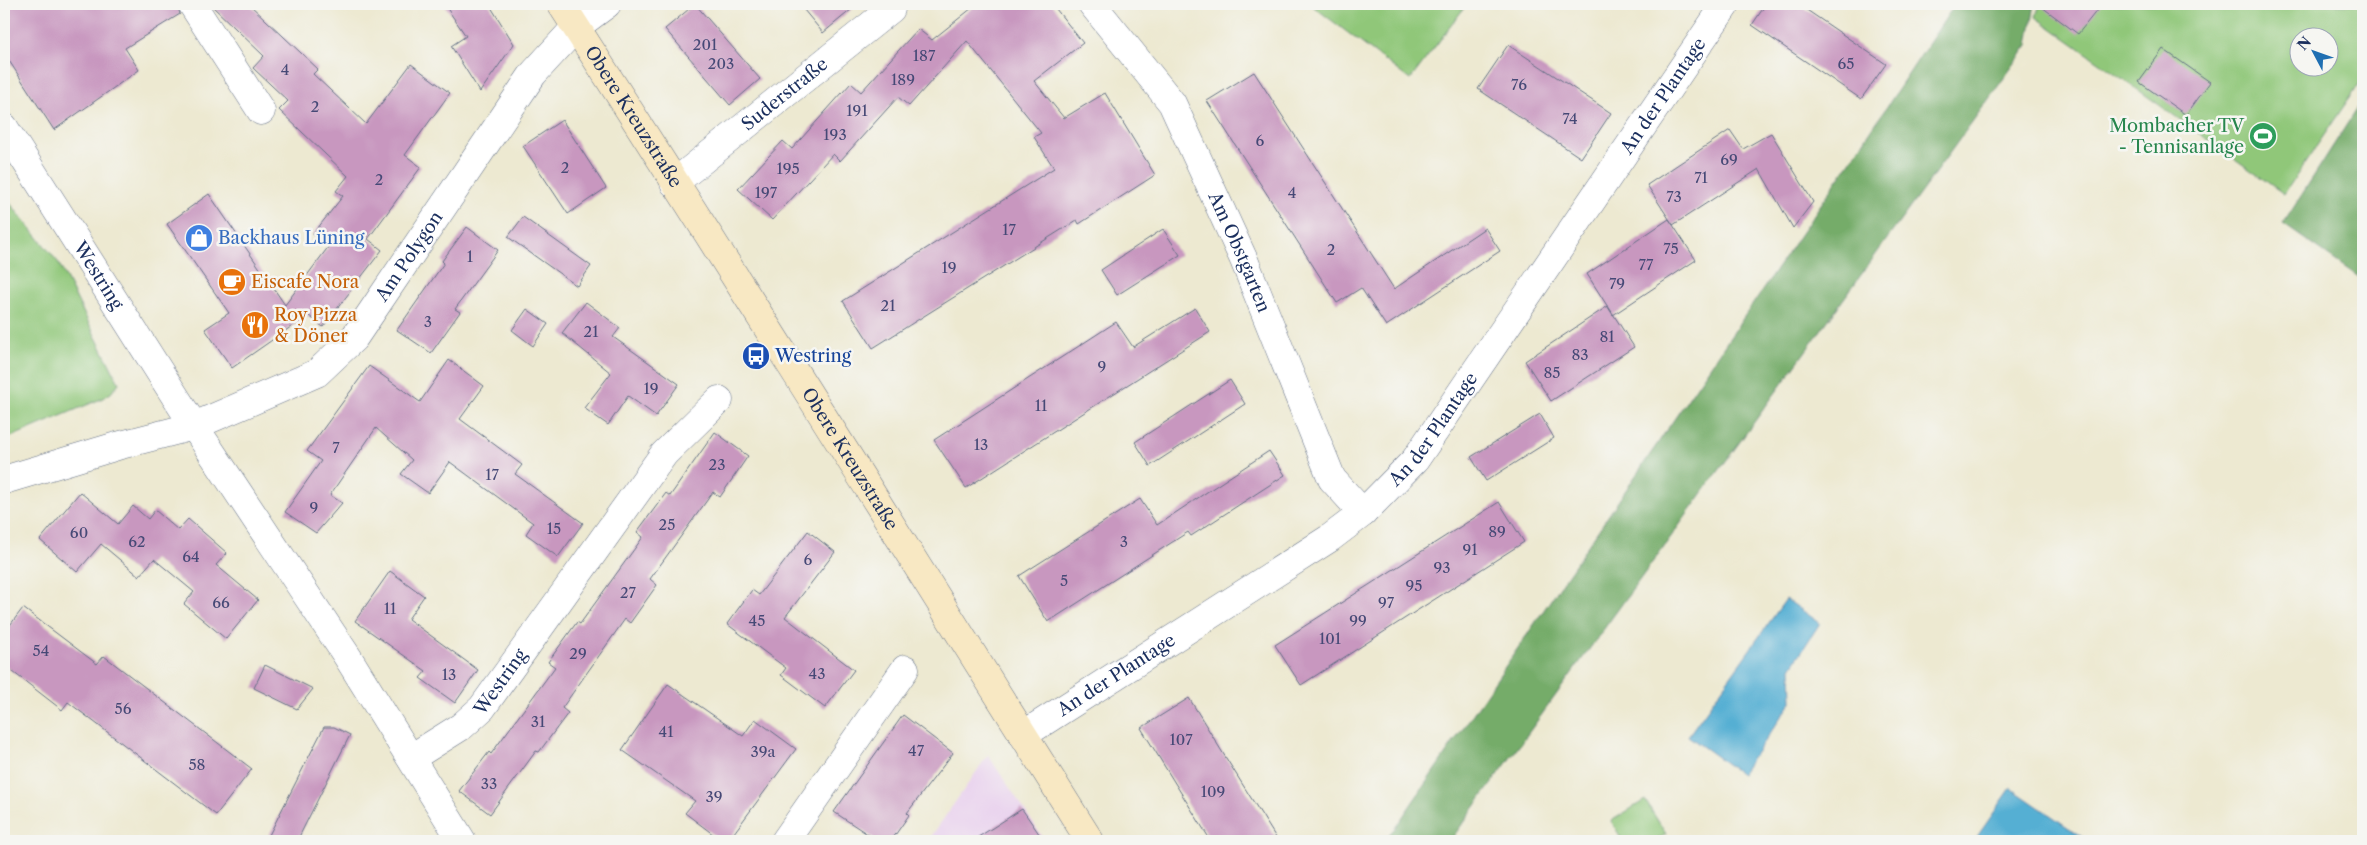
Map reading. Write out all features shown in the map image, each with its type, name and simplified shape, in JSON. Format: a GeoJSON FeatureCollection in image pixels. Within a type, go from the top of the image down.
{"type":"FeatureCollection","features":[{"type":"Feature","properties":{"kind":"street"},"geometry":{"type":"LineString","coordinates":[[192,4],[261,110]]}},
{"type":"Feature","properties":{"kind":"street","name":"Obere Kreuzstraße"},"geometry":{"type":"LineString","coordinates":[[561,4],[674,183],[715,243],[1090,841]]}},
{"type":"Feature","properties":{"kind":"street"},"geometry":{"type":"LineString","coordinates":[[576,27],[606,4]]}},
{"type":"Feature","properties":{"kind":"street","name":"Suderstraße"},"geometry":{"type":"LineString","coordinates":[[674,183],[891,9],[887,4]]}},
{"type":"Feature","properties":{"kind":"street","name":"Am Obstgarten"},"geometry":{"type":"LineString","coordinates":[[1092,4],[1172,103],[1244,260],[1332,479],[1363,513]]}},
{"type":"Feature","properties":{"kind":"street","name":"An der Plantage"},"geometry":{"type":"LineString","coordinates":[[1023,735],[1330,538],[1363,513],[1415,460],[1726,4]]}},
{"type":"Feature","properties":{"kind":"street","name":"Am Polygon"},"geometry":{"type":"LineString","coordinates":[[194,426],[317,373],[354,338],[533,74],[576,27]]}},
{"type":"Feature","properties":{"kind":"street","name":"Westring"},"geometry":{"type":"LineString","coordinates":[[4,127],[194,426],[411,758],[462,841]]}},
{"type":"Feature","properties":{"kind":"street","name":"Westring"},"geometry":{"type":"LineString","coordinates":[[411,758],[462,726],[482,708],[664,454],[719,400]]}},
{"type":"Feature","properties":{"kind":"street"},"geometry":{"type":"LineString","coordinates":[[4,480],[99,451],[194,426]]}},
{"type":"Feature","properties":{"kind":"street"},"geometry":{"type":"LineString","coordinates":[[785,841],[905,669]]}},
{"type":"Feature","properties":{"kind":"shaded area"},"geometry":{"type":"Polygon","coordinates":[[[988,755],[1045,841],[928,841],[988,755]]]}},
{"type":"Feature","properties":{"kind":"green space"},"geometry":{"type":"Polygon","coordinates":[[[1310,4],[1467,4],[1410,80],[1310,4]]]}},
{"type":"Feature","properties":{"kind":"green space"},"geometry":{"type":"Polygon","coordinates":[[[1955,4],[2035,4],[2028,45],[1450,841],[1383,841],[1395,828],[1860,147],[1955,4]]]}},
{"type":"Feature","properties":{"kind":"green space","name":"Mombacher TV - Tennisanlage"},"geometry":{"type":"Polygon","coordinates":[[[2040,4],[2363,4],[2363,78],[2284,194],[2036,17],[2040,4]]]}},
{"type":"Feature","properties":{"kind":"green space"},"geometry":{"type":"Polygon","coordinates":[[[2363,99],[2363,280],[2283,224],[2363,99]]]}},
{"type":"Feature","properties":{"kind":"green space"},"geometry":{"type":"Polygon","coordinates":[[[4,196],[58,262],[119,383],[111,393],[101,399],[4,440],[4,196]]]}},
{"type":"Feature","properties":{"kind":"green space"},"geometry":{"type":"Polygon","coordinates":[[[1645,800],[1666,834],[1655,841],[1623,841],[1611,821],[1645,800]]]}},
{"type":"Feature","properties":{"kind":"water"},"geometry":{"type":"Polygon","coordinates":[[[1786,599],[1820,623],[1791,668],[1792,702],[1741,774],[1688,736],[1786,599]]]}},
{"type":"Feature","properties":{"kind":"water"},"geometry":{"type":"Polygon","coordinates":[[[2011,788],[2088,841],[1974,841],[2011,788]]]}},
{"type":"Feature","properties":{"kind":"building"},"geometry":{"type":"Polygon","coordinates":[[[4,4],[177,4],[180,14],[125,48],[139,70],[54,130],[4,53],[4,4]]]}},
{"type":"Feature","properties":{"kind":"building"},"geometry":{"type":"Polygon","coordinates":[[[210,4],[249,4],[318,69],[313,74],[366,124],[411,64],[450,93],[405,155],[421,167],[368,239],[382,250],[323,327],[308,315],[232,368],[205,329],[229,313],[167,224],[209,194],[285,305],[329,246],[313,234],[343,196],[336,191],[348,176],[279,110],[288,101],[253,68],[264,56],[210,4]]]}},
{"type":"Feature","properties":{"kind":"building"},"geometry":{"type":"Polygon","coordinates":[[[444,4],[489,4],[514,44],[480,92],[451,46],[466,36],[444,4]]]}},
{"type":"Feature","properties":{"kind":"building"},"geometry":{"type":"Polygon","coordinates":[[[695,4],[760,79],[730,105],[665,29],[695,4]]]}},
{"type":"Feature","properties":{"kind":"building"},"geometry":{"type":"Polygon","coordinates":[[[799,4],[858,4],[823,33],[799,4]]]}},
{"type":"Feature","properties":{"kind":"building"},"geometry":{"type":"Polygon","coordinates":[[[977,4],[1052,4],[1083,43],[1034,81],[1064,118],[1105,93],[1155,175],[1079,224],[1077,220],[873,348],[843,301],[1054,168],[1034,137],[1041,133],[967,41],[909,106],[898,97],[840,161],[833,154],[772,220],[738,189],[783,141],[792,149],[851,83],[861,92],[918,29],[932,40],[977,4]]]}},
{"type":"Feature","properties":{"kind":"building"},"geometry":{"type":"Polygon","coordinates":[[[1766,4],[1798,4],[1886,64],[1861,99],[1752,25],[1766,4]]]}},
{"type":"Feature","properties":{"kind":"building"},"geometry":{"type":"Polygon","coordinates":[[[2038,4],[2102,4],[2078,34],[2038,4]]]}},
{"type":"Feature","properties":{"kind":"building"},"geometry":{"type":"Polygon","coordinates":[[[1508,45],[1611,113],[1581,158],[1478,89],[1508,45]]]}},
{"type":"Feature","properties":{"kind":"building"},"geometry":{"type":"Polygon","coordinates":[[[2163,49],[2210,82],[2186,115],[2139,82],[2163,49]]]}},
{"type":"Feature","properties":{"kind":"building"},"geometry":{"type":"Polygon","coordinates":[[[1254,72],[1394,289],[1485,228],[1500,251],[1386,326],[1361,288],[1337,303],[1207,101],[1254,72]]]}},
{"type":"Feature","properties":{"kind":"building"},"geometry":{"type":"Polygon","coordinates":[[[562,120],[606,188],[568,214],[523,146],[562,120]]]}},
{"type":"Feature","properties":{"kind":"building"},"geometry":{"type":"Polygon","coordinates":[[[1730,130],[1743,149],[1771,133],[1813,202],[1793,228],[1759,169],[1673,225],[1647,185],[1730,130]]]}},
{"type":"Feature","properties":{"kind":"building"},"geometry":{"type":"Polygon","coordinates":[[[523,217],[591,266],[577,286],[508,237],[523,217]]]}},
{"type":"Feature","properties":{"kind":"building"},"geometry":{"type":"Polygon","coordinates":[[[1669,219],[1696,260],[1613,315],[1587,274],[1669,219]]]}},
{"type":"Feature","properties":{"kind":"building"},"geometry":{"type":"Polygon","coordinates":[[[467,227],[498,250],[455,309],[460,312],[431,353],[397,330],[444,263],[442,261],[467,227]]]}},
{"type":"Feature","properties":{"kind":"building"},"geometry":{"type":"Polygon","coordinates":[[[1163,229],[1180,255],[1117,295],[1101,270],[1163,229]]]}},
{"type":"Feature","properties":{"kind":"building"},"geometry":{"type":"Polygon","coordinates":[[[586,302],[620,328],[613,337],[679,384],[656,416],[628,396],[608,425],[584,408],[611,373],[562,333],[586,302]]]}},
{"type":"Feature","properties":{"kind":"building"},"geometry":{"type":"Polygon","coordinates":[[[1608,306],[1634,347],[1551,401],[1525,361],[1608,306]]]}},
{"type":"Feature","properties":{"kind":"building"},"geometry":{"type":"Polygon","coordinates":[[[1195,308],[1210,332],[966,488],[934,440],[1116,322],[1133,347],[1195,308]]]}},
{"type":"Feature","properties":{"kind":"building"},"geometry":{"type":"Polygon","coordinates":[[[527,309],[548,324],[533,346],[512,330],[527,309]]]}},
{"type":"Feature","properties":{"kind":"building"},"geometry":{"type":"Polygon","coordinates":[[[449,360],[484,386],[460,419],[522,465],[515,474],[583,523],[558,557],[526,534],[533,523],[450,462],[428,493],[401,474],[412,460],[376,428],[330,495],[342,503],[316,533],[285,512],[321,461],[307,451],[369,366],[420,402],[449,360]]]}},
{"type":"Feature","properties":{"kind":"building"},"geometry":{"type":"Polygon","coordinates":[[[1230,380],[1245,404],[1150,466],[1135,442],[1230,380]]]}},
{"type":"Feature","properties":{"kind":"building"},"geometry":{"type":"Polygon","coordinates":[[[1540,414],[1554,438],[1486,481],[1471,457],[1540,414]]]}},
{"type":"Feature","properties":{"kind":"building"},"geometry":{"type":"Polygon","coordinates":[[[715,432],[748,456],[720,497],[713,492],[650,579],[657,585],[630,623],[625,619],[562,708],[568,713],[539,752],[536,751],[490,814],[459,791],[489,752],[491,754],[555,667],[548,662],[577,622],[580,624],[643,537],[637,532],[666,493],[670,496],[715,432]]]}},
{"type":"Feature","properties":{"kind":"building"},"geometry":{"type":"Polygon","coordinates":[[[1269,451],[1285,475],[1191,536],[1188,532],[1048,622],[1019,576],[1140,499],[1157,525],[1269,451]]]}},
{"type":"Feature","properties":{"kind":"building"},"geometry":{"type":"Polygon","coordinates":[[[80,492],[118,524],[133,506],[148,519],[155,510],[178,530],[188,519],[227,553],[216,565],[258,600],[226,639],[184,604],[194,592],[154,559],[139,576],[101,544],[77,572],[40,540],[80,492]]]}},
{"type":"Feature","properties":{"kind":"building"},"geometry":{"type":"Polygon","coordinates":[[[1499,502],[1524,542],[1301,685],[1275,645],[1499,502]]]}},
{"type":"Feature","properties":{"kind":"building"},"geometry":{"type":"Polygon","coordinates":[[[808,531],[835,552],[785,617],[854,670],[825,708],[781,675],[786,668],[727,624],[752,590],[759,595],[808,531]]]}},
{"type":"Feature","properties":{"kind":"building"},"geometry":{"type":"Polygon","coordinates":[[[390,571],[424,596],[408,619],[478,670],[455,703],[420,678],[426,671],[355,621],[390,571]]]}},
{"type":"Feature","properties":{"kind":"building"},"geometry":{"type":"Polygon","coordinates":[[[23,608],[97,664],[104,656],[252,769],[216,815],[68,702],[62,710],[4,665],[4,633],[23,608]]]}},
{"type":"Feature","properties":{"kind":"building"},"geometry":{"type":"Polygon","coordinates":[[[265,665],[313,689],[297,709],[254,688],[265,665]]]}},
{"type":"Feature","properties":{"kind":"building"},"geometry":{"type":"Polygon","coordinates":[[[668,684],[743,736],[755,719],[796,749],[728,841],[722,841],[685,813],[695,801],[622,750],[668,684]]]}},
{"type":"Feature","properties":{"kind":"building"},"geometry":{"type":"Polygon","coordinates":[[[1189,698],[1278,841],[1211,841],[1173,780],[1141,728],[1189,698]]]}},
{"type":"Feature","properties":{"kind":"building"},"geometry":{"type":"Polygon","coordinates":[[[903,715],[953,753],[907,813],[909,815],[891,841],[878,841],[834,812],[903,715]]]}},
{"type":"Feature","properties":{"kind":"building"},"geometry":{"type":"Polygon","coordinates":[[[324,727],[334,727],[350,735],[297,841],[266,841],[324,727]]]}},
{"type":"Feature","properties":{"kind":"building"},"geometry":{"type":"Polygon","coordinates":[[[1022,809],[1044,841],[972,841],[1022,809]]]}},
{"type":"Feature","properties":{"kind":"place","name":"Mombacher TV - Tennisanlage"},"geometry":{"type":"Point","coordinates":[2263,136]}},
{"type":"Feature","properties":{"kind":"place","name":"Backhaus Lüning"},"geometry":{"type":"Point","coordinates":[199,238]}},
{"type":"Feature","properties":{"kind":"place","name":"Eiscafe Nora"},"geometry":{"type":"Point","coordinates":[232,282]}},
{"type":"Feature","properties":{"kind":"place","name":"Roy Pizza & Döner"},"geometry":{"type":"Point","coordinates":[255,325]}},
{"type":"Feature","properties":{"kind":"place","name":"Westring"},"geometry":{"type":"Point","coordinates":[756,356]}}]}
